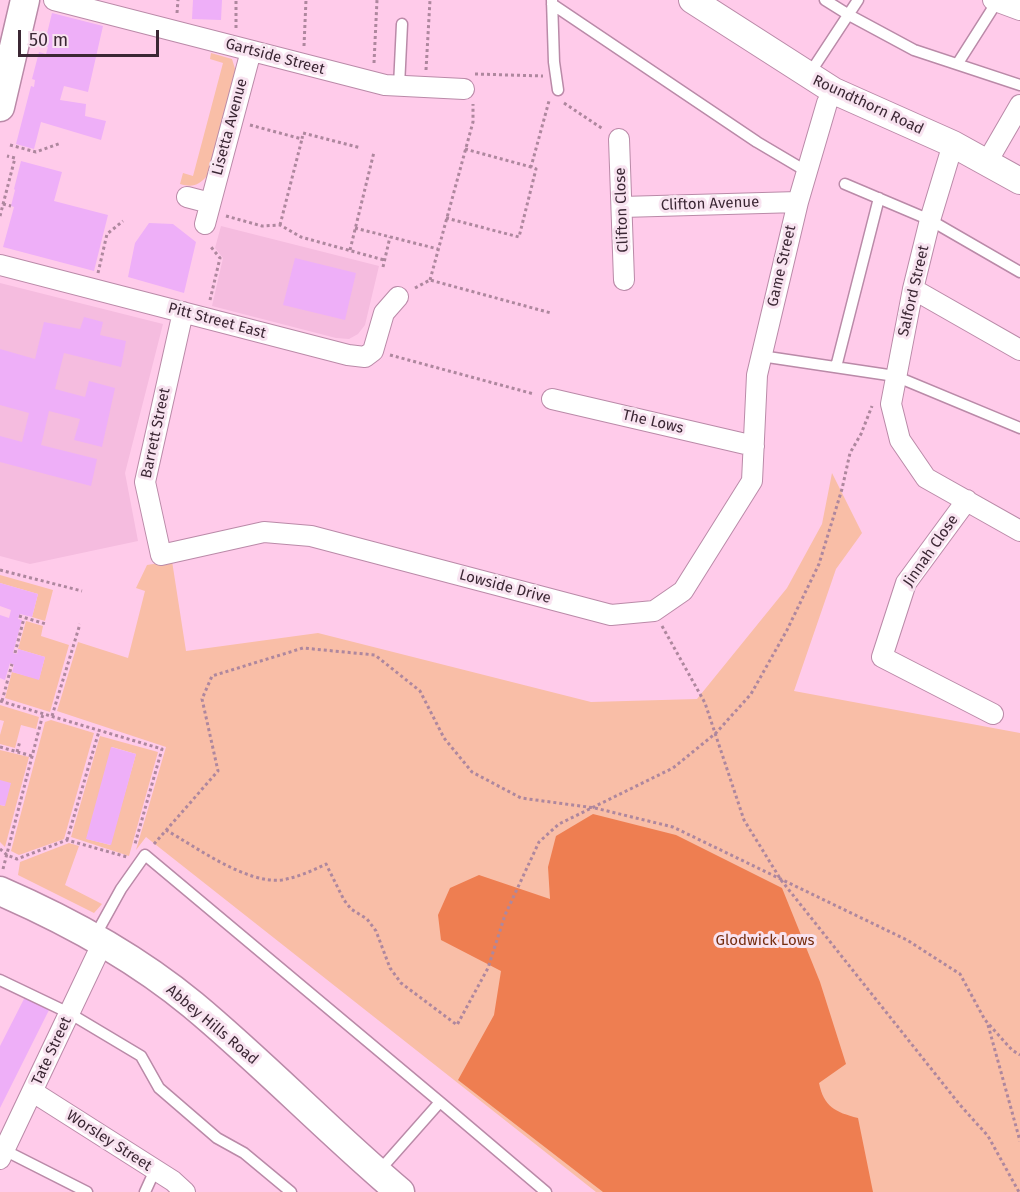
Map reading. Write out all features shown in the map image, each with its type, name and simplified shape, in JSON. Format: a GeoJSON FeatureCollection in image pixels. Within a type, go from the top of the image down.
{"type":"FeatureCollection","features":[{"type":"Feature","properties":{"kind":"main road"},"geometry":{"type":"LineString","coordinates":[[0,107],[26,0]]}},
{"type":"Feature","properties":{"kind":"main road","name":"Abbey Hills Road"},"geometry":{"type":"LineString","coordinates":[[1,883],[47,912],[98,939],[192,1004],[384,1184]]}},
{"type":"Feature","properties":{"kind":"street","name":"Gartside Street"},"geometry":{"type":"LineString","coordinates":[[54,0],[375,82],[469,93]]}},
{"type":"Feature","properties":{"kind":"street","name":"Roundthorn Road"},"geometry":{"type":"LineString","coordinates":[[692,0],[834,91],[953,144],[1020,181]]}},
{"type":"Feature","properties":{"kind":"street"},"geometry":{"type":"LineString","coordinates":[[996,0],[1020,10]]}},
{"type":"Feature","properties":{"kind":"street","name":"Lisetta Avenue"},"geometry":{"type":"LineString","coordinates":[[211,214],[251,51]]}},
{"type":"Feature","properties":{"kind":"street","name":"Game Street"},"geometry":{"type":"LineString","coordinates":[[754,446],[757,375],[761,356],[806,171],[827,103],[834,91]]}},
{"type":"Feature","properties":{"kind":"street"},"geometry":{"type":"LineString","coordinates":[[987,162],[1020,105]]}},
{"type":"Feature","properties":{"kind":"street","name":"Clifton Close"},"geometry":{"type":"LineString","coordinates":[[619,139],[624,280]]}},
{"type":"Feature","properties":{"kind":"street","name":"Salford Street"},"geometry":{"type":"LineString","coordinates":[[953,144],[930,220],[890,375],[891,404],[900,440],[926,478],[967,500]]}},
{"type":"Feature","properties":{"kind":"street"},"geometry":{"type":"LineString","coordinates":[[186,197],[211,214]]}},
{"type":"Feature","properties":{"kind":"street","name":"Clifton Avenue"},"geometry":{"type":"LineString","coordinates":[[622,207],[798,202]]}},
{"type":"Feature","properties":{"kind":"street","name":"Pitt Street East"},"geometry":{"type":"LineString","coordinates":[[0,265],[348,355],[366,357],[373,351]]}},
{"type":"Feature","properties":{"kind":"street"},"geometry":{"type":"LineString","coordinates":[[913,289],[1020,350]]}},
{"type":"Feature","properties":{"kind":"street"},"geometry":{"type":"LineString","coordinates":[[373,351],[384,313],[398,297]]}},
{"type":"Feature","properties":{"kind":"street","name":"Barrett Street"},"geometry":{"type":"LineString","coordinates":[[161,555],[145,482],[183,312]]}},
{"type":"Feature","properties":{"kind":"street","name":"The Lows"},"geometry":{"type":"LineString","coordinates":[[552,399],[754,446]]}},
{"type":"Feature","properties":{"kind":"street","name":"Lowside Drive"},"geometry":{"type":"LineString","coordinates":[[161,555],[264,532],[311,536],[611,615],[654,611],[683,591],[743,497],[752,481],[754,446]]}},
{"type":"Feature","properties":{"kind":"street"},"geometry":{"type":"LineString","coordinates":[[967,500],[1020,531]]}},
{"type":"Feature","properties":{"kind":"street","name":"Jinnah Close"},"geometry":{"type":"LineString","coordinates":[[967,500],[906,583],[882,657],[993,714]]}},
{"type":"Feature","properties":{"kind":"street","name":"Tate Street"},"geometry":{"type":"LineString","coordinates":[[2,1154],[69,1013],[98,939]]}},
{"type":"Feature","properties":{"kind":"street","name":"Worsley Street"},"geometry":{"type":"LineString","coordinates":[[33,1092],[155,1170],[185,1192]]}},
{"type":"Feature","properties":{"kind":"lane"},"geometry":{"type":"LineString","coordinates":[[825,0],[914,50],[1020,85]]}},
{"type":"Feature","properties":{"kind":"lane"},"geometry":{"type":"LineString","coordinates":[[808,76],[858,0]]}},
{"type":"Feature","properties":{"kind":"lane"},"geometry":{"type":"LineString","coordinates":[[958,63],[996,0]]}},
{"type":"Feature","properties":{"kind":"lane"},"geometry":{"type":"LineString","coordinates":[[552,2],[554,62],[558,90]]}},
{"type":"Feature","properties":{"kind":"lane"},"geometry":{"type":"LineString","coordinates":[[552,2],[757,142],[806,171]]}},
{"type":"Feature","properties":{"kind":"lane"},"geometry":{"type":"LineString","coordinates":[[399,86],[402,24]]}},
{"type":"Feature","properties":{"kind":"lane"},"geometry":{"type":"LineString","coordinates":[[845,184],[930,220],[1020,272]]}},
{"type":"Feature","properties":{"kind":"lane"},"geometry":{"type":"LineString","coordinates":[[837,367],[879,198]]}},
{"type":"Feature","properties":{"kind":"lane"},"geometry":{"type":"LineString","coordinates":[[761,356],[890,375],[1020,428]]}},
{"type":"Feature","properties":{"kind":"lane"},"geometry":{"type":"LineString","coordinates":[[98,939],[121,889],[145,855],[546,1192]]}},
{"type":"Feature","properties":{"kind":"lane"},"geometry":{"type":"LineString","coordinates":[[0,980],[69,1013],[141,1056],[159,1088],[217,1138],[244,1154],[291,1192]]}},
{"type":"Feature","properties":{"kind":"lane"},"geometry":{"type":"LineString","coordinates":[[384,1184],[440,1102]]}},
{"type":"Feature","properties":{"kind":"lane"},"geometry":{"type":"LineString","coordinates":[[2,1154],[87,1192]]}},
{"type":"Feature","properties":{"kind":"lane"},"geometry":{"type":"LineString","coordinates":[[146,1192],[155,1170]]}},
{"type":"Feature","properties":{"kind":"path"},"geometry":{"type":"LineString","coordinates":[[177,20],[178,0]]}},
{"type":"Feature","properties":{"kind":"path"},"geometry":{"type":"LineString","coordinates":[[235,34],[236,0]]}},
{"type":"Feature","properties":{"kind":"path"},"geometry":{"type":"LineString","coordinates":[[304,52],[306,0]]}},
{"type":"Feature","properties":{"kind":"path"},"geometry":{"type":"LineString","coordinates":[[373,71],[377,0]]}},
{"type":"Feature","properties":{"kind":"path"},"geometry":{"type":"LineString","coordinates":[[426,75],[430,0]]}},
{"type":"Feature","properties":{"kind":"path"},"geometry":{"type":"LineString","coordinates":[[469,93],[473,122],[430,280],[551,313]]}},
{"type":"Feature","properties":{"kind":"path"},"geometry":{"type":"LineString","coordinates":[[531,168],[549,99]]}},
{"type":"Feature","properties":{"kind":"path"},"geometry":{"type":"LineString","coordinates":[[243,123],[302,139]]}},
{"type":"Feature","properties":{"kind":"path"},"geometry":{"type":"LineString","coordinates":[[280,225],[303,133],[361,148]]}},
{"type":"Feature","properties":{"kind":"path"},"geometry":{"type":"LineString","coordinates":[[10,145],[36,153],[61,143]]}},
{"type":"Feature","properties":{"kind":"path"},"geometry":{"type":"LineString","coordinates":[[446,218],[519,237],[536,169],[465,149]]}},
{"type":"Feature","properties":{"kind":"path"},"geometry":{"type":"LineString","coordinates":[[350,250],[374,152]]}},
{"type":"Feature","properties":{"kind":"path"},"geometry":{"type":"LineString","coordinates":[[0,216],[15,158],[7,156]]}},
{"type":"Feature","properties":{"kind":"path"},"geometry":{"type":"LineString","coordinates":[[3,204],[11,206]]}},
{"type":"Feature","properties":{"kind":"path"},"geometry":{"type":"LineString","coordinates":[[211,214],[262,226],[280,225],[301,237],[384,260]]}},
{"type":"Feature","properties":{"kind":"path"},"geometry":{"type":"LineString","coordinates":[[96,277],[107,234],[123,221]]}},
{"type":"Feature","properties":{"kind":"path"},"geometry":{"type":"LineString","coordinates":[[356,228],[438,249]]}},
{"type":"Feature","properties":{"kind":"path"},"geometry":{"type":"LineString","coordinates":[[383,267],[390,237]]}},
{"type":"Feature","properties":{"kind":"path"},"geometry":{"type":"LineString","coordinates":[[208,307],[220,258],[211,247]]}},
{"type":"Feature","properties":{"kind":"path"},"geometry":{"type":"LineString","coordinates":[[373,351],[552,399]]}},
{"type":"Feature","properties":{"kind":"path"},"geometry":{"type":"LineString","coordinates":[[166,830],[219,861],[257,878],[280,880],[302,875],[326,864],[344,900],[351,909],[367,919],[376,931],[390,968],[401,983],[457,1025],[488,968],[505,915],[539,842],[559,824],[673,768],[716,733],[751,694],[787,630],[819,564],[842,489],[850,453],[890,375]]}},
{"type":"Feature","properties":{"kind":"path"},"geometry":{"type":"LineString","coordinates":[[0,570],[82,591]]}},
{"type":"Feature","properties":{"kind":"path"},"geometry":{"type":"LineString","coordinates":[[654,611],[705,703],[744,820],[781,880],[960,1105],[988,1136],[1019,1192]]}},
{"type":"Feature","properties":{"kind":"path"},"geometry":{"type":"LineString","coordinates":[[19,616],[46,624]]}},
{"type":"Feature","properties":{"kind":"path"},"geometry":{"type":"LineString","coordinates":[[15,653],[24,618]]}},
{"type":"Feature","properties":{"kind":"path"},"geometry":{"type":"LineString","coordinates":[[52,716],[80,624]]}},
{"type":"Feature","properties":{"kind":"path"},"geometry":{"type":"LineString","coordinates":[[145,855],[218,771],[202,699],[212,676],[303,648],[375,656],[420,691],[444,738],[472,772],[521,798],[595,808],[673,827],[907,940],[960,974],[988,1024],[1012,1050],[1020,1055]]}},
{"type":"Feature","properties":{"kind":"path"},"geometry":{"type":"LineString","coordinates":[[12,664],[1,701],[162,749],[134,848]]}},
{"type":"Feature","properties":{"kind":"path"},"geometry":{"type":"LineString","coordinates":[[0,684],[6,686]]}},
{"type":"Feature","properties":{"kind":"path"},"geometry":{"type":"LineString","coordinates":[[1,883],[43,714]]}},
{"type":"Feature","properties":{"kind":"path"},"geometry":{"type":"LineString","coordinates":[[67,840],[99,731]]}},
{"type":"Feature","properties":{"kind":"path"},"geometry":{"type":"LineString","coordinates":[[17,752],[20,741]]}},
{"type":"Feature","properties":{"kind":"path"},"geometry":{"type":"LineString","coordinates":[[0,747],[32,756]]}},
{"type":"Feature","properties":{"kind":"path"},"geometry":{"type":"LineString","coordinates":[[0,849],[17,859],[67,840],[130,858]]}},
{"type":"Feature","properties":{"kind":"path"},"geometry":{"type":"LineString","coordinates":[[988,1024],[1020,1141]]}},
{"type":"Feature","properties":{"kind":"shaded area"},"geometry":{"type":"Polygon","coordinates":[[[221,226],[379,266],[365,325],[358,334],[349,339],[336,338],[212,306],[223,258],[215,248],[221,226]]]}},
{"type":"Feature","properties":{"kind":"shaded area"},"geometry":{"type":"Polygon","coordinates":[[[0,283],[163,324],[125,473],[138,541],[30,564],[0,556],[0,283]]]}},
{"type":"Feature","properties":{"kind":"green space"},"geometry":{"type":"Polygon","coordinates":[[[211,53],[232,59],[236,72],[208,175],[202,181],[189,186],[180,184],[183,173],[193,176],[223,63],[210,59],[211,53]]]}},
{"type":"Feature","properties":{"kind":"green space","name":"Glodwick Lows"},"geometry":{"type":"Polygon","coordinates":[[[832,473],[862,533],[836,569],[794,691],[1020,733],[1020,1192],[596,1192],[146,837],[136,850],[166,747],[57,711],[78,642],[128,658],[145,591],[136,588],[147,565],[172,561],[186,651],[318,633],[591,702],[697,699],[787,588],[822,524],[832,473]]]}},
{"type":"Feature","properties":{"kind":"green space"},"geometry":{"type":"Polygon","coordinates":[[[0,575],[53,590],[45,621],[32,617],[38,594],[0,583],[0,575]]]}},
{"type":"Feature","properties":{"kind":"green space"},"geometry":{"type":"Polygon","coordinates":[[[26,621],[43,626],[41,636],[69,645],[50,712],[5,698],[12,672],[39,679],[45,657],[18,649],[26,621]]]}},
{"type":"Feature","properties":{"kind":"green space"},"geometry":{"type":"Polygon","coordinates":[[[0,705],[39,717],[36,729],[21,725],[15,748],[0,744],[4,721],[0,720],[0,705]]]}},
{"type":"Feature","properties":{"kind":"green space"},"geometry":{"type":"Polygon","coordinates":[[[51,720],[94,733],[64,839],[19,855],[11,851],[45,722],[51,720]]]}},
{"type":"Feature","properties":{"kind":"green space"},"geometry":{"type":"Polygon","coordinates":[[[100,736],[158,752],[129,856],[71,837],[100,736]],[[112,747],[87,839],[110,845],[136,754],[112,747]]]}},
{"type":"Feature","properties":{"kind":"green space"},"geometry":{"type":"Polygon","coordinates":[[[0,750],[29,757],[5,847],[0,842],[0,805],[5,806],[0,780],[0,750]]]}},
{"type":"Feature","properties":{"kind":"green space"},"geometry":{"type":"Polygon","coordinates":[[[593,814],[676,835],[782,888],[820,982],[846,1064],[819,1083],[821,1091],[827,1103],[837,1111],[858,1118],[873,1192],[603,1192],[458,1080],[494,1015],[501,971],[441,940],[438,915],[450,888],[479,875],[550,899],[548,867],[556,836],[593,814]]]}},
{"type":"Feature","properties":{"kind":"green space"},"geometry":{"type":"Polygon","coordinates":[[[69,843],[79,846],[65,885],[102,904],[94,913],[18,875],[20,862],[69,843]]]}},
{"type":"Feature","properties":{"kind":"building"},"geometry":{"type":"Polygon","coordinates":[[[193,0],[222,0],[221,20],[192,19],[193,0]]]}},
{"type":"Feature","properties":{"kind":"building"},"geometry":{"type":"Polygon","coordinates":[[[52,13],[103,26],[88,92],[64,86],[60,100],[86,104],[85,116],[106,121],[101,140],[41,122],[34,149],[16,144],[31,86],[34,87],[35,80],[32,79],[39,52],[46,54],[48,47],[44,46],[52,13]]]}},
{"type":"Feature","properties":{"kind":"building"},"geometry":{"type":"Polygon","coordinates":[[[21,161],[62,172],[54,201],[108,215],[94,271],[3,247],[14,207],[11,206],[21,161]]]}},
{"type":"Feature","properties":{"kind":"building"},"geometry":{"type":"Polygon","coordinates":[[[149,223],[173,224],[196,242],[184,293],[128,277],[135,243],[149,223]]]}},
{"type":"Feature","properties":{"kind":"building"},"geometry":{"type":"Polygon","coordinates":[[[295,258],[356,273],[345,320],[283,305],[295,258]]]}},
{"type":"Feature","properties":{"kind":"building"},"geometry":{"type":"Polygon","coordinates":[[[84,317],[103,322],[100,335],[126,341],[121,367],[64,353],[55,389],[85,397],[89,381],[115,388],[102,447],[74,440],[80,419],[49,411],[41,445],[97,459],[91,486],[0,462],[0,436],[22,442],[29,413],[0,405],[0,349],[35,359],[44,322],[80,329],[84,317]]]}},
{"type":"Feature","properties":{"kind":"building"},"geometry":{"type":"Polygon","coordinates":[[[0,583],[38,594],[32,617],[20,614],[18,619],[22,620],[13,653],[17,654],[18,649],[45,657],[39,680],[12,672],[14,665],[10,663],[5,680],[0,678],[0,615],[9,618],[11,610],[0,606],[0,583]]]}},
{"type":"Feature","properties":{"kind":"building"},"geometry":{"type":"Polygon","coordinates":[[[111,747],[136,754],[111,845],[86,839],[111,747]]]}},
{"type":"Feature","properties":{"kind":"building"},"geometry":{"type":"Polygon","coordinates":[[[0,780],[11,783],[5,806],[0,805],[0,780]]]}},
{"type":"Feature","properties":{"kind":"building"},"geometry":{"type":"Polygon","coordinates":[[[25,997],[50,1008],[0,1108],[0,1046],[25,997]]]}}]}
